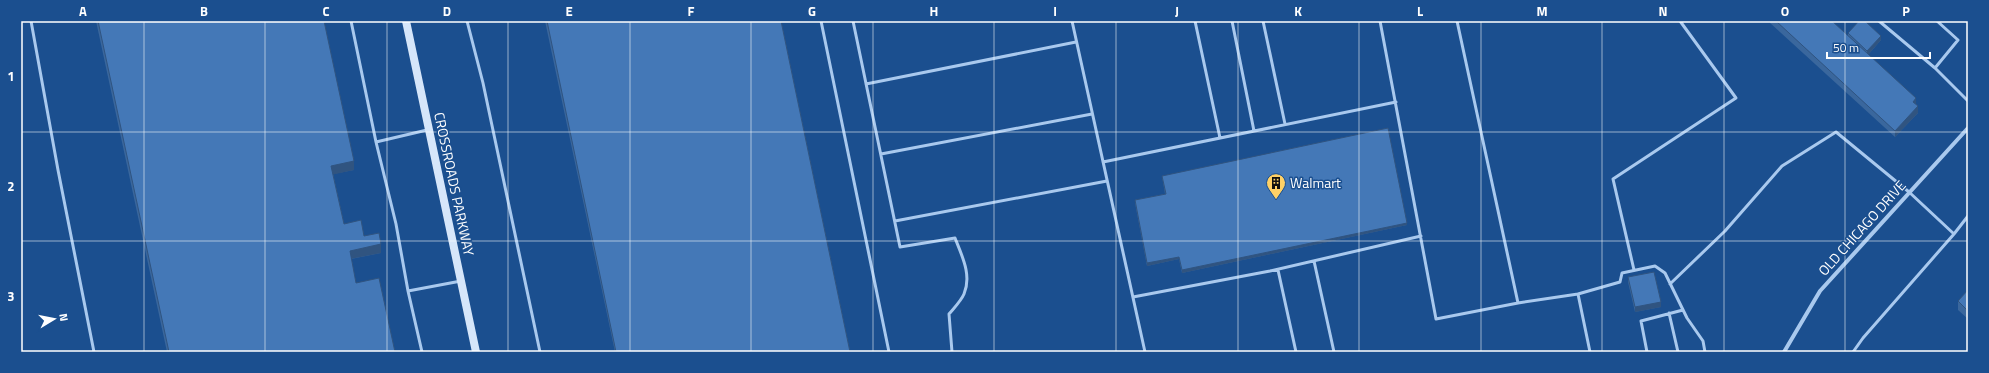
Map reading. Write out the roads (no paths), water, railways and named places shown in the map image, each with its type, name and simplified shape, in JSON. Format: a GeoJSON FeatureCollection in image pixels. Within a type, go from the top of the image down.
{"type":"FeatureCollection","features":[{"type":"Feature","properties":{"kind":"street","name":"CROSSROADS PARKWAY"},"geometry":{"type":"LineString","coordinates":[[406,21],[476,352]]}},
{"type":"Feature","properties":{"kind":"street","name":"OLD CHICAGO DRIVE"},"geometry":{"type":"LineString","coordinates":[[1784,352],[1820,291],[1968,128]]}},
{"type":"Feature","properties":{"kind":"lane"},"geometry":{"type":"LineString","coordinates":[[31,21],[58,170],[94,352]]}},
{"type":"Feature","properties":{"kind":"lane"},"geometry":{"type":"LineString","coordinates":[[351,21],[376,142],[396,224],[408,291],[422,352]]}},
{"type":"Feature","properties":{"kind":"lane"},"geometry":{"type":"LineString","coordinates":[[467,21],[483,83],[540,352]]}},
{"type":"Feature","properties":{"kind":"lane"},"geometry":{"type":"LineString","coordinates":[[821,21],[890,352]]}},
{"type":"Feature","properties":{"kind":"lane"},"geometry":{"type":"LineString","coordinates":[[853,21],[900,247],[955,238],[968,276],[964,295],[949,314],[952,352]]}},
{"type":"Feature","properties":{"kind":"lane"},"geometry":{"type":"LineString","coordinates":[[1072,21],[1145,352]]}},
{"type":"Feature","properties":{"kind":"lane"},"geometry":{"type":"LineString","coordinates":[[1195,21],[1220,138]]}},
{"type":"Feature","properties":{"kind":"lane"},"geometry":{"type":"LineString","coordinates":[[1232,21],[1254,131]]}},
{"type":"Feature","properties":{"kind":"lane"},"geometry":{"type":"LineString","coordinates":[[1263,21],[1285,124]]}},
{"type":"Feature","properties":{"kind":"lane"},"geometry":{"type":"LineString","coordinates":[[1380,21],[1436,319],[1518,303],[1578,294],[1620,282],[1622,272],[1655,266],[1665,273],[1683,310],[1703,341],[1705,352]]}},
{"type":"Feature","properties":{"kind":"lane"},"geometry":{"type":"LineString","coordinates":[[1456,21],[1518,303]]}},
{"type":"Feature","properties":{"kind":"lane"},"geometry":{"type":"LineString","coordinates":[[1634,270],[1613,179],[1736,98],[1680,21]]}},
{"type":"Feature","properties":{"kind":"lane"},"geometry":{"type":"LineString","coordinates":[[1880,21],[1935,68],[1968,101]]}},
{"type":"Feature","properties":{"kind":"lane"},"geometry":{"type":"LineString","coordinates":[[1935,68],[1958,40],[1937,21]]}},
{"type":"Feature","properties":{"kind":"lane"},"geometry":{"type":"LineString","coordinates":[[866,84],[1076,42]]}},
{"type":"Feature","properties":{"kind":"lane"},"geometry":{"type":"LineString","coordinates":[[1103,162],[1396,102]]}},
{"type":"Feature","properties":{"kind":"lane"},"geometry":{"type":"LineString","coordinates":[[881,154],[1092,114]]}},
{"type":"Feature","properties":{"kind":"lane"},"geometry":{"type":"LineString","coordinates":[[376,142],[429,130]]}},
{"type":"Feature","properties":{"kind":"lane"},"geometry":{"type":"LineString","coordinates":[[1670,284],[1726,231],[1782,166],[1836,132],[1909,192],[1954,234]]}},
{"type":"Feature","properties":{"kind":"lane"},"geometry":{"type":"LineString","coordinates":[[895,221],[1107,181]]}},
{"type":"Feature","properties":{"kind":"lane"},"geometry":{"type":"LineString","coordinates":[[1854,352],[1863,338],[1968,216]]}},
{"type":"Feature","properties":{"kind":"lane"},"geometry":{"type":"LineString","coordinates":[[1133,297],[1278,270],[1421,236]]}},
{"type":"Feature","properties":{"kind":"lane"},"geometry":{"type":"LineString","coordinates":[[1314,261],[1334,352]]}},
{"type":"Feature","properties":{"kind":"lane"},"geometry":{"type":"LineString","coordinates":[[1278,270],[1296,352]]}},
{"type":"Feature","properties":{"kind":"lane"},"geometry":{"type":"LineString","coordinates":[[408,291],[461,281]]}},
{"type":"Feature","properties":{"kind":"lane"},"geometry":{"type":"LineString","coordinates":[[1578,294],[1590,352]]}},
{"type":"Feature","properties":{"kind":"lane"},"geometry":{"type":"LineString","coordinates":[[1647,352],[1641,321],[1683,310]]}},
{"type":"Feature","properties":{"kind":"lane"},"geometry":{"type":"LineString","coordinates":[[1669,314],[1678,352]]}},
{"type":"Feature","properties":{"kind":"place","name":"Walmart"},"geometry":{"type":"Point","coordinates":[1276,200]}}]}
